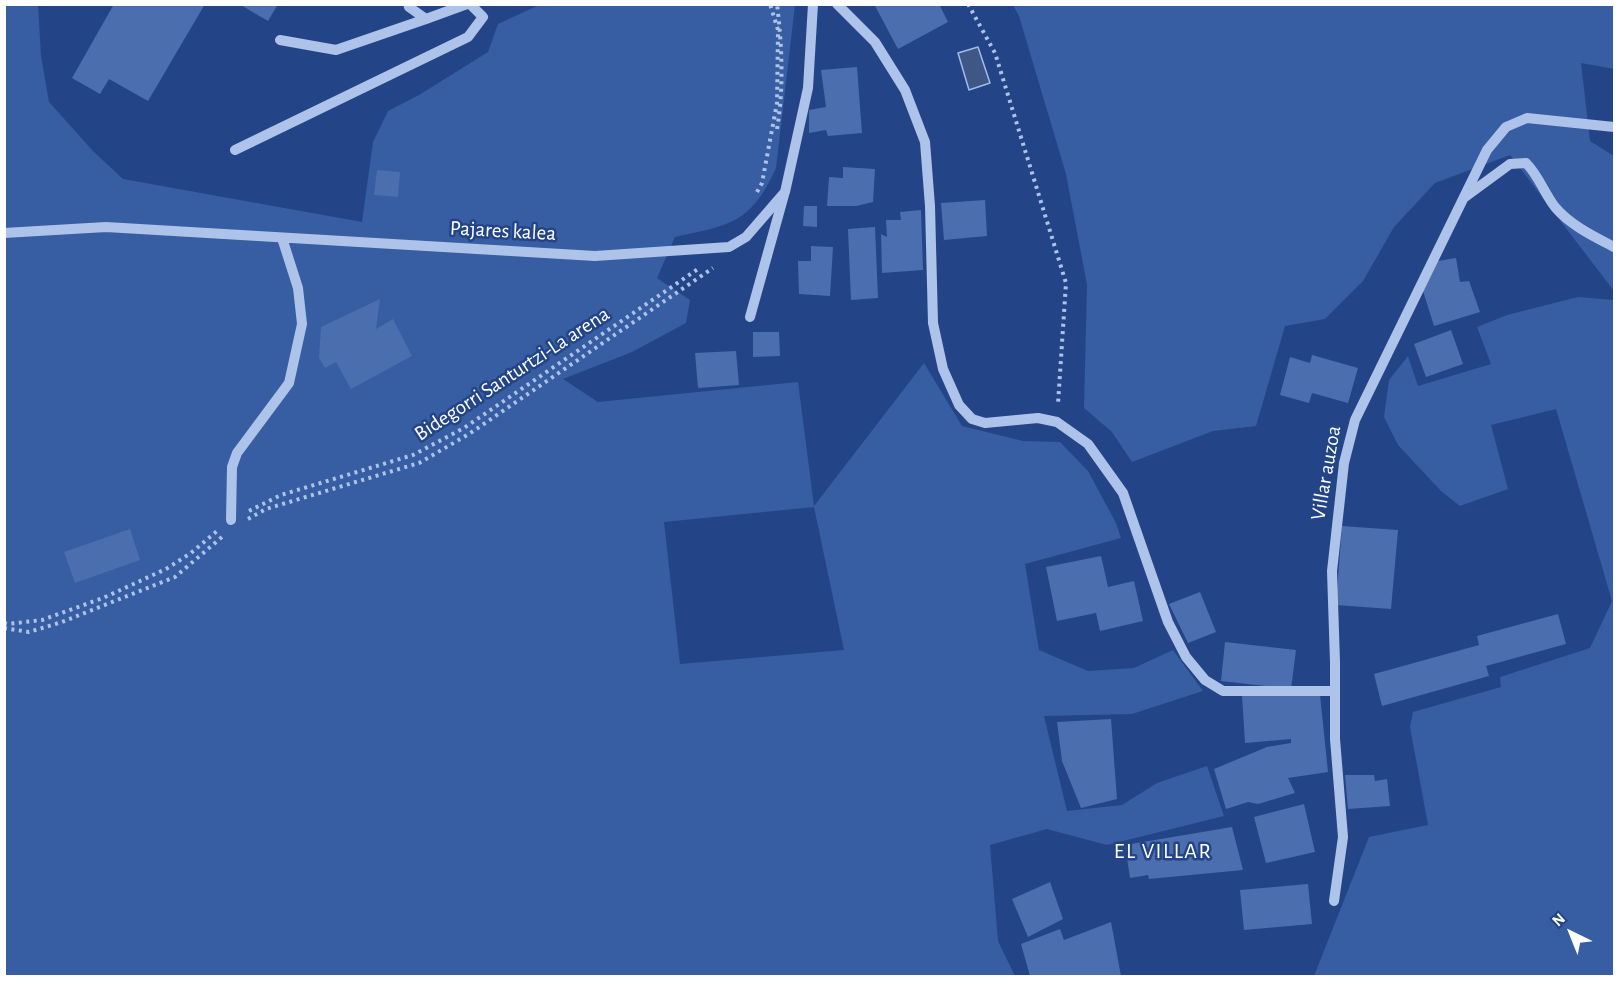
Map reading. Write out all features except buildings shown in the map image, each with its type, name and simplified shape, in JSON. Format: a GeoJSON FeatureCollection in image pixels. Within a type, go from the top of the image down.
{"type":"FeatureCollection","features":[{"type":"Feature","properties":{"kind":"street"},"geometry":{"type":"LineString","coordinates":[[408,4],[426,19]]}},
{"type":"Feature","properties":{"kind":"street"},"geometry":{"type":"LineString","coordinates":[[235,150],[468,37],[483,18],[468,4],[336,50],[280,39]]}},
{"type":"Feature","properties":{"kind":"street","name":"Pajares kalea"},"geometry":{"type":"LineString","coordinates":[[4,233],[106,226],[595,256],[729,247],[746,237],[785,192],[808,88],[813,4]]}},
{"type":"Feature","properties":{"kind":"street"},"geometry":{"type":"LineString","coordinates":[[837,4],[875,42],[905,90],[925,142],[930,206],[933,323],[943,369],[959,405],[972,419],[985,423],[1038,418],[1057,422],[1088,444],[1123,493],[1168,622],[1186,657],[1205,680],[1223,691],[1335,691]]}},
{"type":"Feature","properties":{"kind":"street","name":"Villar auzoa"},"geometry":{"type":"LineString","coordinates":[[1334,901],[1342,837],[1335,739],[1332,572],[1344,463],[1355,420],[1487,150],[1506,127],[1527,118],[1614,127]]}},
{"type":"Feature","properties":{"kind":"street"},"geometry":{"type":"LineString","coordinates":[[1463,198],[1510,164],[1526,163],[1536,172],[1542,188],[1556,208],[1585,232],[1614,247]]}},
{"type":"Feature","properties":{"kind":"street"},"geometry":{"type":"LineString","coordinates":[[750,317],[785,192]]}},
{"type":"Feature","properties":{"kind":"street"},"geometry":{"type":"LineString","coordinates":[[236,522],[232,467],[237,453],[289,383],[302,324],[298,288],[282,238]]}},
{"type":"Feature","properties":{"kind":"path"},"geometry":{"type":"LineString","coordinates":[[753,201],[762,183],[777,103],[778,30],[770,4]]}},
{"type":"Feature","properties":{"kind":"path"},"geometry":{"type":"LineString","coordinates":[[766,190],[779,114],[782,49],[777,4]]}},
{"type":"Feature","properties":{"kind":"path"},"geometry":{"type":"LineString","coordinates":[[968,4],[995,53],[1066,283],[1057,422]]}},
{"type":"Feature","properties":{"kind":"path"},"geometry":{"type":"LineString","coordinates":[[236,522],[266,509],[419,463],[459,440],[722,262],[737,242]]}},
{"type":"Feature","properties":{"kind":"path","name":"Bidegorri Santurtzi-La arena"},"geometry":{"type":"LineString","coordinates":[[4,622],[8,624],[42,620],[103,598],[166,569],[281,495],[424,450],[464,428],[702,266]]}},
{"type":"Feature","properties":{"kind":"path"},"geometry":{"type":"LineString","coordinates":[[4,628],[28,632],[62,622],[175,577],[224,536]]}},
{"type":"Feature","properties":{"kind":"shaded area"},"geometry":{"type":"Polygon","coordinates":[[[5,5],[38,5],[41,56],[49,102],[93,151],[123,179],[362,222],[373,142],[388,111],[419,95],[488,52],[498,24],[539,5],[795,5],[776,168],[767,186],[748,211],[737,219],[711,229],[675,237],[657,278],[690,300],[686,323],[632,352],[563,379],[598,402],[798,382],[814,506],[924,363],[962,426],[1023,441],[1060,442],[1088,471],[1116,523],[1121,538],[1025,564],[1039,650],[1088,671],[1134,668],[1173,650],[1203,691],[1132,714],[1044,716],[1067,811],[1122,805],[1157,783],[1207,766],[1224,816],[1107,845],[1047,829],[990,845],[998,941],[1015,976],[5,976],[5,5]],[[814,507],[664,522],[680,664],[844,650],[814,507]]]}},
{"type":"Feature","properties":{"kind":"shaded area"},"geometry":{"type":"Polygon","coordinates":[[[1013,5],[1614,5],[1614,69],[1581,63],[1590,141],[1614,156],[1614,291],[1510,155],[1435,183],[1394,227],[1363,281],[1325,319],[1285,326],[1256,426],[1213,431],[1132,462],[1112,432],[1084,408],[1087,285],[1066,174],[1019,16],[1013,5]]]}},
{"type":"Feature","properties":{"kind":"shaded area"},"geometry":{"type":"Polygon","coordinates":[[[978,47],[990,83],[969,90],[958,53],[978,47]]]}},
{"type":"Feature","properties":{"kind":"shaded area"},"geometry":{"type":"Polygon","coordinates":[[[1578,297],[1614,300],[1614,976],[1314,976],[1369,837],[1428,825],[1410,727],[1413,712],[1501,687],[1500,677],[1590,648],[1612,601],[1556,409],[1491,425],[1508,489],[1460,506],[1441,491],[1398,445],[1384,417],[1389,380],[1408,356],[1418,386],[1491,364],[1477,327],[1507,315],[1578,297]]]}},
{"type":"Feature","properties":{"kind":"district","name":"EL VILLAR"},"geometry":{"type":"Point","coordinates":[1163,851]}}]}
